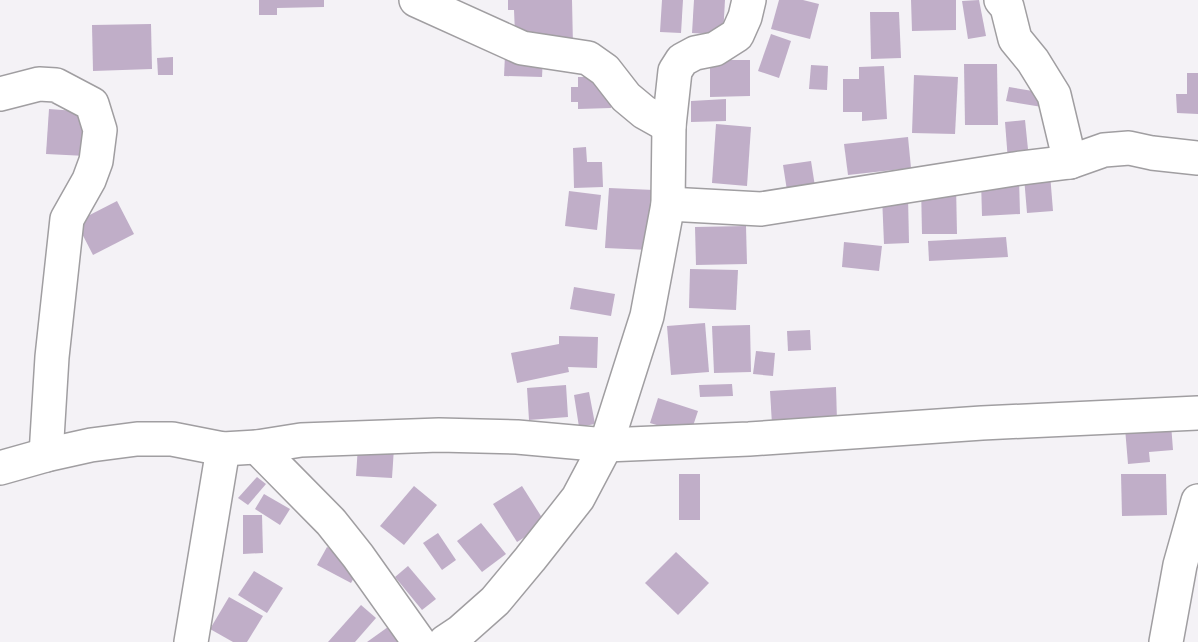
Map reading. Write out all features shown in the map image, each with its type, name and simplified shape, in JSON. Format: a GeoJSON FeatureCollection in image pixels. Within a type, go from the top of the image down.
{"type":"FeatureCollection","features":[{"type":"Feature","properties":{"kind":"street"},"geometry":{"type":"LineString","coordinates":[[416,0],[522,48],[588,58],[605,70],[626,97],[644,112],[669,126]]}},
{"type":"Feature","properties":{"kind":"street"},"geometry":{"type":"LineString","coordinates":[[445,642],[495,601],[530,559],[578,498],[606,445],[647,316],[668,204],[669,126],[675,72],[682,60],[694,53],[715,49],[737,35],[749,0]]}},
{"type":"Feature","properties":{"kind":"street"},"geometry":{"type":"LineString","coordinates":[[1001,0],[1007,7],[1015,39],[1054,95],[1070,162]]}},
{"type":"Feature","properties":{"kind":"street"},"geometry":{"type":"LineString","coordinates":[[0,94],[39,84],[56,85],[92,104],[100,130],[96,161],[89,180],[67,219],[52,357],[46,455]]}},
{"type":"Feature","properties":{"kind":"street"},"geometry":{"type":"LineString","coordinates":[[668,204],[761,209],[1070,162],[1104,150],[1129,148],[1198,158]]}},
{"type":"Feature","properties":{"kind":"street"},"geometry":{"type":"LineString","coordinates":[[0,468],[91,445],[137,439],[172,439],[223,449],[257,447],[301,440],[439,435],[517,437],[606,445],[1198,413]]}},
{"type":"Feature","properties":{"kind":"street"},"geometry":{"type":"LineString","coordinates":[[257,447],[331,522],[358,555],[419,642]]}},
{"type":"Feature","properties":{"kind":"street"},"geometry":{"type":"LineString","coordinates":[[191,642],[223,449]]}},
{"type":"Feature","properties":{"kind":"street"},"geometry":{"type":"LineString","coordinates":[[1166,642],[1180,565],[1198,501]]}},
{"type":"Feature","properties":{"kind":"building"},"geometry":{"type":"Polygon","coordinates":[[[259,0],[324,0],[324,7],[277,8],[277,15],[259,15],[259,0]]]}},
{"type":"Feature","properties":{"kind":"building"},"geometry":{"type":"Polygon","coordinates":[[[508,0],[572,0],[573,46],[515,34],[514,10],[508,10],[508,0]]]}},
{"type":"Feature","properties":{"kind":"building"},"geometry":{"type":"Polygon","coordinates":[[[662,0],[683,0],[681,33],[660,32],[662,0]]]}},
{"type":"Feature","properties":{"kind":"building"},"geometry":{"type":"Polygon","coordinates":[[[694,0],[725,0],[723,35],[692,33],[694,0]]]}},
{"type":"Feature","properties":{"kind":"building"},"geometry":{"type":"Polygon","coordinates":[[[779,0],[803,0],[819,4],[810,39],[771,29],[779,0]]]}},
{"type":"Feature","properties":{"kind":"building"},"geometry":{"type":"Polygon","coordinates":[[[911,0],[956,0],[956,30],[912,31],[911,0]]]}},
{"type":"Feature","properties":{"kind":"building"},"geometry":{"type":"Polygon","coordinates":[[[979,0],[986,36],[968,39],[962,1],[979,0]]]}},
{"type":"Feature","properties":{"kind":"building"},"geometry":{"type":"Polygon","coordinates":[[[870,12],[899,12],[901,58],[871,59],[870,12]]]}},
{"type":"Feature","properties":{"kind":"building"},"geometry":{"type":"Polygon","coordinates":[[[151,24],[152,69],[93,71],[92,25],[151,24]]]}},
{"type":"Feature","properties":{"kind":"building"},"geometry":{"type":"Polygon","coordinates":[[[771,34],[791,41],[779,78],[758,71],[771,34]]]}},
{"type":"Feature","properties":{"kind":"building"},"geometry":{"type":"Polygon","coordinates":[[[505,55],[543,56],[542,77],[504,76],[505,55]]]}},
{"type":"Feature","properties":{"kind":"building"},"geometry":{"type":"Polygon","coordinates":[[[173,57],[173,75],[158,75],[157,58],[173,57]]]}},
{"type":"Feature","properties":{"kind":"building"},"geometry":{"type":"Polygon","coordinates":[[[710,60],[750,60],[750,96],[710,97],[710,60]]]}},
{"type":"Feature","properties":{"kind":"building"},"geometry":{"type":"Polygon","coordinates":[[[964,64],[997,64],[998,125],[965,125],[964,64]]]}},
{"type":"Feature","properties":{"kind":"building"},"geometry":{"type":"Polygon","coordinates":[[[811,65],[828,66],[827,90],[809,89],[811,65]]]}},
{"type":"Feature","properties":{"kind":"building"},"geometry":{"type":"Polygon","coordinates":[[[884,66],[887,119],[862,121],[862,112],[843,112],[843,79],[859,79],[859,67],[884,66]]]}},
{"type":"Feature","properties":{"kind":"building"},"geometry":{"type":"Polygon","coordinates":[[[1187,73],[1198,73],[1198,114],[1177,113],[1176,94],[1187,94],[1187,73]]]}},
{"type":"Feature","properties":{"kind":"building"},"geometry":{"type":"Polygon","coordinates":[[[914,75],[958,77],[955,134],[912,133],[914,75]]]}},
{"type":"Feature","properties":{"kind":"building"},"geometry":{"type":"Polygon","coordinates":[[[578,77],[610,77],[611,108],[578,109],[578,102],[571,102],[571,87],[578,87],[578,77]]]}},
{"type":"Feature","properties":{"kind":"building"},"geometry":{"type":"Polygon","coordinates":[[[1009,87],[1045,93],[1042,107],[1006,101],[1009,87]]]}},
{"type":"Feature","properties":{"kind":"building"},"geometry":{"type":"Polygon","coordinates":[[[726,99],[726,121],[691,122],[691,101],[726,99]]]}},
{"type":"Feature","properties":{"kind":"building"},"geometry":{"type":"Polygon","coordinates":[[[49,109],[89,112],[86,156],[46,154],[49,109]]]}},
{"type":"Feature","properties":{"kind":"building"},"geometry":{"type":"Polygon","coordinates":[[[1025,120],[1029,159],[1008,161],[1005,122],[1025,120]]]}},
{"type":"Feature","properties":{"kind":"building"},"geometry":{"type":"Polygon","coordinates":[[[716,124],[751,127],[747,186],[712,183],[716,124]]]}},
{"type":"Feature","properties":{"kind":"building"},"geometry":{"type":"Polygon","coordinates":[[[908,137],[911,168],[848,175],[844,144],[908,137]]]}},
{"type":"Feature","properties":{"kind":"building"},"geometry":{"type":"Polygon","coordinates":[[[586,147],[587,162],[602,162],[603,187],[574,188],[573,148],[586,147]]]}},
{"type":"Feature","properties":{"kind":"building"},"geometry":{"type":"Polygon","coordinates":[[[811,161],[816,193],[788,197],[783,165],[811,161]]]}},
{"type":"Feature","properties":{"kind":"building"},"geometry":{"type":"Polygon","coordinates":[[[1050,174],[1053,211],[1027,213],[1024,177],[1050,174]]]}},
{"type":"Feature","properties":{"kind":"building"},"geometry":{"type":"Polygon","coordinates":[[[1019,178],[1020,214],[982,216],[981,180],[1019,178]]]}},
{"type":"Feature","properties":{"kind":"building"},"geometry":{"type":"Polygon","coordinates":[[[921,185],[956,185],[957,234],[922,234],[921,185]]]}},
{"type":"Feature","properties":{"kind":"building"},"geometry":{"type":"Polygon","coordinates":[[[609,188],[654,190],[649,250],[605,248],[609,188]]]}},
{"type":"Feature","properties":{"kind":"building"},"geometry":{"type":"Polygon","coordinates":[[[569,191],[601,195],[597,230],[565,226],[569,191]]]}},
{"type":"Feature","properties":{"kind":"building"},"geometry":{"type":"Polygon","coordinates":[[[882,196],[908,196],[909,243],[884,244],[882,196]]]}},
{"type":"Feature","properties":{"kind":"building"},"geometry":{"type":"Polygon","coordinates":[[[117,201],[134,234],[93,255],[76,222],[117,201]]]}},
{"type":"Feature","properties":{"kind":"building"},"geometry":{"type":"Polygon","coordinates":[[[746,226],[747,264],[696,265],[695,227],[746,226]]]}},
{"type":"Feature","properties":{"kind":"building"},"geometry":{"type":"Polygon","coordinates":[[[1006,237],[1008,257],[929,261],[928,241],[1006,237]]]}},
{"type":"Feature","properties":{"kind":"building"},"geometry":{"type":"Polygon","coordinates":[[[844,242],[882,246],[879,271],[842,267],[844,242]]]}},
{"type":"Feature","properties":{"kind":"building"},"geometry":{"type":"Polygon","coordinates":[[[690,269],[738,270],[736,310],[689,308],[690,269]]]}},
{"type":"Feature","properties":{"kind":"building"},"geometry":{"type":"Polygon","coordinates":[[[574,287],[615,294],[611,316],[570,309],[574,287]]]}},
{"type":"Feature","properties":{"kind":"building"},"geometry":{"type":"Polygon","coordinates":[[[705,323],[709,372],[671,375],[667,326],[705,323]]]}},
{"type":"Feature","properties":{"kind":"building"},"geometry":{"type":"Polygon","coordinates":[[[750,325],[751,372],[714,373],[712,326],[750,325]]]}},
{"type":"Feature","properties":{"kind":"building"},"geometry":{"type":"Polygon","coordinates":[[[810,330],[811,350],[788,351],[787,331],[810,330]]]}},
{"type":"Feature","properties":{"kind":"building"},"geometry":{"type":"Polygon","coordinates":[[[559,336],[598,337],[597,368],[568,367],[569,372],[517,383],[511,353],[559,344],[559,336]]]}},
{"type":"Feature","properties":{"kind":"building"},"geometry":{"type":"Polygon","coordinates":[[[756,351],[775,353],[773,376],[753,374],[756,351]]]}},
{"type":"Feature","properties":{"kind":"building"},"geometry":{"type":"Polygon","coordinates":[[[732,384],[733,396],[700,397],[699,385],[732,384]]]}},
{"type":"Feature","properties":{"kind":"building"},"geometry":{"type":"Polygon","coordinates":[[[566,385],[568,417],[529,420],[527,388],[566,385]]]}},
{"type":"Feature","properties":{"kind":"building"},"geometry":{"type":"Polygon","coordinates":[[[836,387],[837,421],[772,424],[770,391],[836,387]]]}},
{"type":"Feature","properties":{"kind":"building"},"geometry":{"type":"Polygon","coordinates":[[[589,392],[595,424],[579,427],[574,395],[589,392]]]}},
{"type":"Feature","properties":{"kind":"building"},"geometry":{"type":"Polygon","coordinates":[[[658,398],[698,411],[690,435],[650,423],[658,398]]]}},
{"type":"Feature","properties":{"kind":"building"},"geometry":{"type":"Polygon","coordinates":[[[1171,424],[1173,450],[1149,452],[1150,462],[1128,464],[1125,428],[1171,424]]]}},
{"type":"Feature","properties":{"kind":"building"},"geometry":{"type":"Polygon","coordinates":[[[358,446],[394,448],[392,478],[356,476],[358,446]]]}},
{"type":"Feature","properties":{"kind":"building"},"geometry":{"type":"Polygon","coordinates":[[[679,474],[700,474],[700,520],[679,520],[679,474]]]}},
{"type":"Feature","properties":{"kind":"building"},"geometry":{"type":"Polygon","coordinates":[[[1121,474],[1166,474],[1167,515],[1122,516],[1121,474]]]}},
{"type":"Feature","properties":{"kind":"building"},"geometry":{"type":"Polygon","coordinates":[[[257,477],[266,484],[248,505],[238,498],[257,477]]]}},
{"type":"Feature","properties":{"kind":"building"},"geometry":{"type":"Polygon","coordinates":[[[414,486],[437,505],[404,545],[380,526],[414,486]]]}},
{"type":"Feature","properties":{"kind":"building"},"geometry":{"type":"Polygon","coordinates":[[[522,486],[546,524],[517,542],[493,504],[522,486]]]}},
{"type":"Feature","properties":{"kind":"building"},"geometry":{"type":"Polygon","coordinates":[[[264,494],[290,509],[280,525],[255,509],[264,494]]]}},
{"type":"Feature","properties":{"kind":"building"},"geometry":{"type":"Polygon","coordinates":[[[243,515],[262,515],[263,553],[243,554],[243,515]]]}},
{"type":"Feature","properties":{"kind":"building"},"geometry":{"type":"Polygon","coordinates":[[[481,523],[506,554],[482,572],[457,541],[481,523]]]}},
{"type":"Feature","properties":{"kind":"building"},"geometry":{"type":"Polygon","coordinates":[[[438,533],[456,560],[442,570],[423,543],[438,533]]]}},
{"type":"Feature","properties":{"kind":"building"},"geometry":{"type":"Polygon","coordinates":[[[327,547],[361,565],[351,583],[317,565],[327,547]]]}},
{"type":"Feature","properties":{"kind":"building"},"geometry":{"type":"Polygon","coordinates":[[[676,552],[709,583],[678,615],[645,583],[676,552]]]}},
{"type":"Feature","properties":{"kind":"building"},"geometry":{"type":"Polygon","coordinates":[[[408,566],[436,599],[422,610],[395,577],[408,566]]]}},
{"type":"Feature","properties":{"kind":"building"},"geometry":{"type":"Polygon","coordinates":[[[254,571],[283,588],[267,613],[238,595],[254,571]]]}},
{"type":"Feature","properties":{"kind":"building"},"geometry":{"type":"Polygon","coordinates":[[[229,597],[263,616],[247,642],[233,642],[210,629],[229,597]]]}},
{"type":"Feature","properties":{"kind":"building"},"geometry":{"type":"Polygon","coordinates":[[[361,605],[376,618],[355,642],[328,642],[361,605]]]}},
{"type":"Feature","properties":{"kind":"building"},"geometry":{"type":"Polygon","coordinates":[[[388,627],[400,642],[367,642],[388,627]]]}}]}
